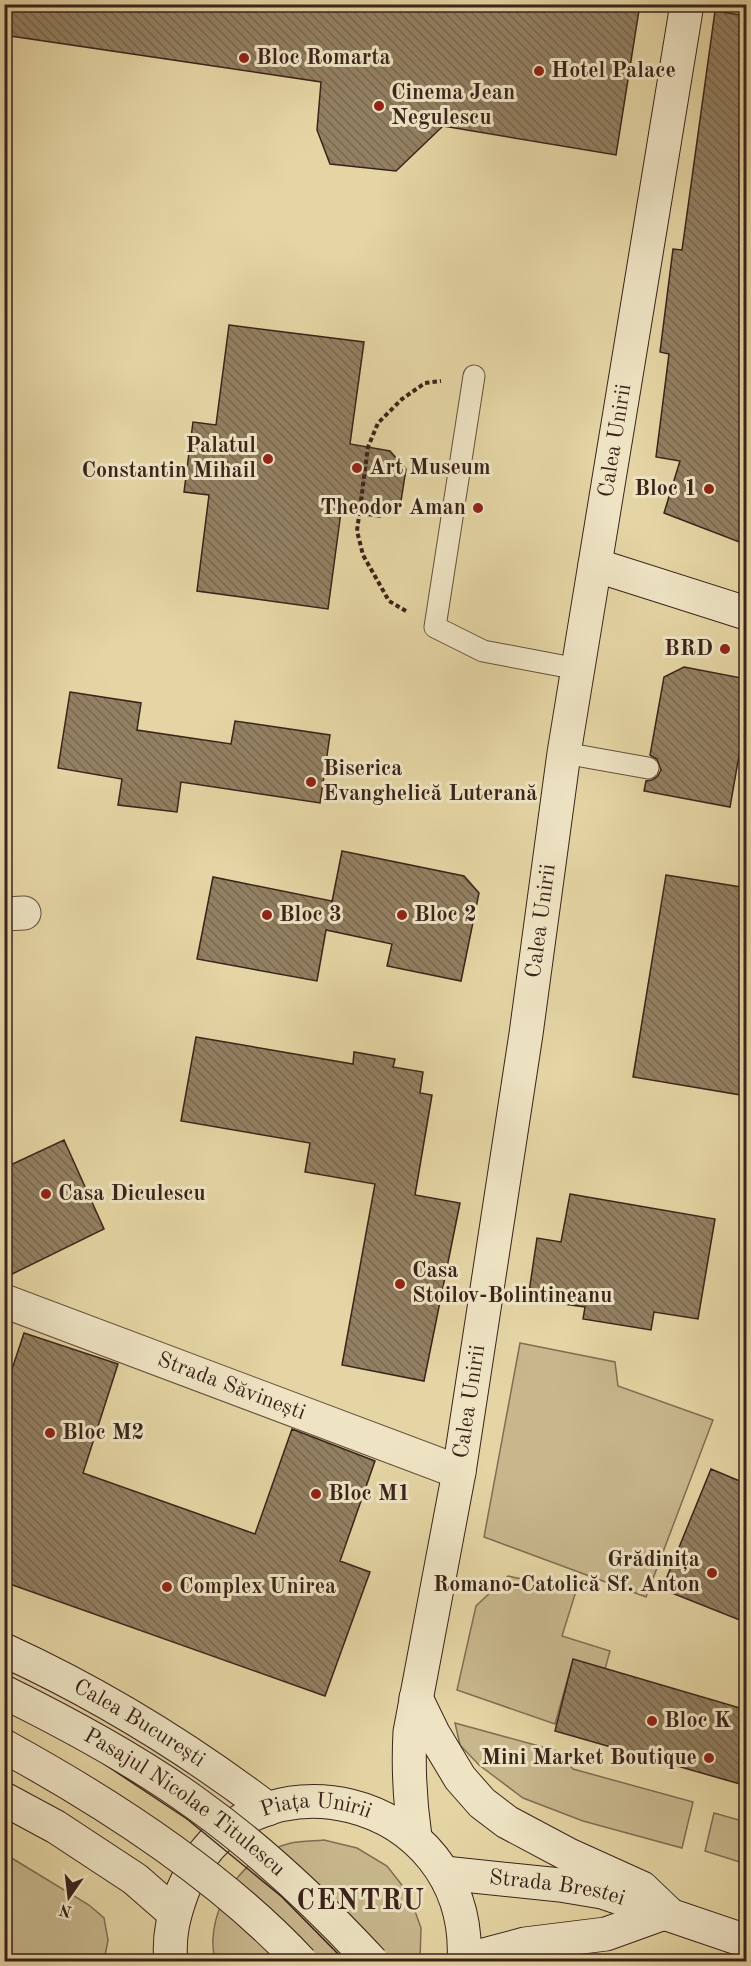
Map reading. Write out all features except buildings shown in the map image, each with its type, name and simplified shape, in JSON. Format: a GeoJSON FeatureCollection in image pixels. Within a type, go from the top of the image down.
{"type":"FeatureCollection","features":[{"type":"Feature","properties":{"kind":"main road","name":"Calea Unirii"},"geometry":{"type":"LineString","coordinates":[[415,1837],[408,1766],[410,1732],[459,1472],[526,1034],[564,753],[687,4]]}},
{"type":"Feature","properties":{"kind":"main road"},"geometry":{"type":"LineString","coordinates":[[595,565],[747,613]]}},
{"type":"Feature","properties":{"kind":"main road","name":"Strada Săvinești"},"geometry":{"type":"LineString","coordinates":[[4,1301],[459,1472]]}},
{"type":"Feature","properties":{"kind":"main road","name":"Calea București"},"geometry":{"type":"LineString","coordinates":[[4,1650],[106,1701],[162,1735],[268,1809]]}},
{"type":"Feature","properties":{"kind":"main road","name":"Pasajul Nicolae Titulescu"},"geometry":{"type":"LineString","coordinates":[[4,1692],[58,1719],[136,1764],[199,1805],[269,1862],[345,1933],[372,1962]]}},
{"type":"Feature","properties":{"kind":"main road"},"geometry":{"type":"LineString","coordinates":[[416,1698],[433,1733],[460,1778],[482,1803],[507,1822],[569,1855],[642,1888],[667,1912]]}},
{"type":"Feature","properties":{"kind":"main road","name":"Pasajul Nicolae Titulescu"},"geometry":{"type":"LineString","coordinates":[[4,1746],[98,1801],[173,1852],[238,1901],[301,1962]]}},
{"type":"Feature","properties":{"kind":"main road"},"geometry":{"type":"LineString","coordinates":[[4,1799],[56,1827],[135,1879],[174,1912]]}},
{"type":"Feature","properties":{"kind":"main road","name":"Piața Unirii"},"geometry":{"type":"LineString","coordinates":[[171,1962],[174,1912],[190,1875],[215,1842],[249,1818],[268,1809],[302,1802],[338,1802],[372,1811],[415,1837],[444,1873],[457,1900],[464,1929],[464,1961]]}},
{"type":"Feature","properties":{"kind":"main road","name":"Strada Brestei"},"geometry":{"type":"LineString","coordinates":[[444,1873],[560,1885],[602,1892],[667,1912],[747,1941]]}},
{"type":"Feature","properties":{"kind":"main road","name":"Strada Brestei"},"geometry":{"type":"LineString","coordinates":[[464,1961],[525,1944],[606,1934],[667,1912]]}},
{"type":"Feature","properties":{"kind":"main road"},"geometry":{"type":"LineString","coordinates":[[569,1962],[606,1934]]}},
{"type":"Feature","properties":{"kind":"lane"},"geometry":{"type":"LineString","coordinates":[[474,376],[435,627],[483,651],[578,669]]}},
{"type":"Feature","properties":{"kind":"lane"},"geometry":{"type":"LineString","coordinates":[[564,753],[648,768]]}},
{"type":"Feature","properties":{"kind":"path"},"geometry":{"type":"LineString","coordinates":[[435,627],[389,601],[363,555],[357,531],[368,447],[378,423],[402,399],[425,383],[474,376]]}},
{"type":"Feature","properties":{"kind":"shaded area"},"geometry":{"type":"Polygon","coordinates":[[[520,1343],[615,1362],[618,1386],[713,1420],[646,1597],[484,1537],[520,1343]]]}},
{"type":"Feature","properties":{"kind":"shaded area"},"geometry":{"type":"Polygon","coordinates":[[[508,1576],[576,1591],[562,1636],[610,1651],[605,1669],[573,1660],[555,1724],[457,1690],[476,1606],[508,1576]]]}},
{"type":"Feature","properties":{"kind":"shaded area"},"geometry":{"type":"Polygon","coordinates":[[[455,1723],[557,1751],[573,1769],[693,1802],[682,1848],[583,1821],[523,1798],[479,1765],[460,1745],[455,1723]]]}},
{"type":"Feature","properties":{"kind":"shaded area"},"geometry":{"type":"Polygon","coordinates":[[[714,1813],[746,1822],[746,1864],[705,1851],[714,1813]]]}},
{"type":"Feature","properties":{"kind":"shaded area"},"geometry":{"type":"Polygon","coordinates":[[[324,1840],[357,1848],[387,1866],[409,1894],[421,1928],[420,1961],[215,1961],[213,1941],[215,1922],[220,1906],[237,1878],[248,1866],[275,1848],[291,1843],[324,1840]]]}},
{"type":"Feature","properties":{"kind":"shaded area"},"geometry":{"type":"Polygon","coordinates":[[[5,1854],[89,1905],[104,1918],[108,1940],[104,1961],[5,1961],[5,1854]]]}},
{"type":"Feature","properties":{"kind":"tram line"},"geometry":{"type":"LineString","coordinates":[[4,1708],[74,1744],[187,1819],[282,1897],[346,1962]]}},
{"type":"Feature","properties":{"kind":"tram line"},"geometry":{"type":"LineString","coordinates":[[4,1731],[64,1765],[163,1829],[277,1921],[317,1962]]}},
{"type":"Feature","properties":{"kind":"place","name":"Bloc Romarta"},"geometry":{"type":"Point","coordinates":[244,58]}},
{"type":"Feature","properties":{"kind":"place","name":"Hotel Palace"},"geometry":{"type":"Point","coordinates":[539,71]}},
{"type":"Feature","properties":{"kind":"place","name":"Cinema Jean Negulescu"},"geometry":{"type":"Point","coordinates":[379,106]}},
{"type":"Feature","properties":{"kind":"place","name":"Palatul Constantin Mihail"},"geometry":{"type":"Point","coordinates":[268,459]}},
{"type":"Feature","properties":{"kind":"place","name":"Art Museum"},"geometry":{"type":"Point","coordinates":[357,468]}},
{"type":"Feature","properties":{"kind":"place","name":"Bloc 1"},"geometry":{"type":"Point","coordinates":[709,489]}},
{"type":"Feature","properties":{"kind":"place","name":"Theodor Aman"},"geometry":{"type":"Point","coordinates":[478,508]}},
{"type":"Feature","properties":{"kind":"place","name":"BRD"},"geometry":{"type":"Point","coordinates":[725,649]}},
{"type":"Feature","properties":{"kind":"place","name":"Biserica Evanghelică Luterană"},"geometry":{"type":"Point","coordinates":[311,782]}},
{"type":"Feature","properties":{"kind":"place","name":"Bloc 3"},"geometry":{"type":"Point","coordinates":[267,915]}},
{"type":"Feature","properties":{"kind":"place","name":"Bloc 2"},"geometry":{"type":"Point","coordinates":[402,915]}},
{"type":"Feature","properties":{"kind":"place","name":"Casa Diculescu"},"geometry":{"type":"Point","coordinates":[46,1194]}},
{"type":"Feature","properties":{"kind":"place","name":"Casa Stoilov-Bolintineanu"},"geometry":{"type":"Point","coordinates":[400,1284]}},
{"type":"Feature","properties":{"kind":"place","name":"Bloc M2"},"geometry":{"type":"Point","coordinates":[50,1433]}},
{"type":"Feature","properties":{"kind":"place","name":"Bloc M1"},"geometry":{"type":"Point","coordinates":[316,1494]}},
{"type":"Feature","properties":{"kind":"place","name":"Grădinița Romano-Catolică Sf. Anton"},"geometry":{"type":"Point","coordinates":[712,1573]}},
{"type":"Feature","properties":{"kind":"place","name":"Complex Unirea"},"geometry":{"type":"Point","coordinates":[167,1587]}},
{"type":"Feature","properties":{"kind":"place","name":"Bloc K"},"geometry":{"type":"Point","coordinates":[652,1721]}},
{"type":"Feature","properties":{"kind":"place","name":"Mini Market Boutique"},"geometry":{"type":"Point","coordinates":[709,1758]}},
{"type":"Feature","properties":{"kind":"district","name":"CENTRU"},"geometry":{"type":"Point","coordinates":[361,1902]}}]}
